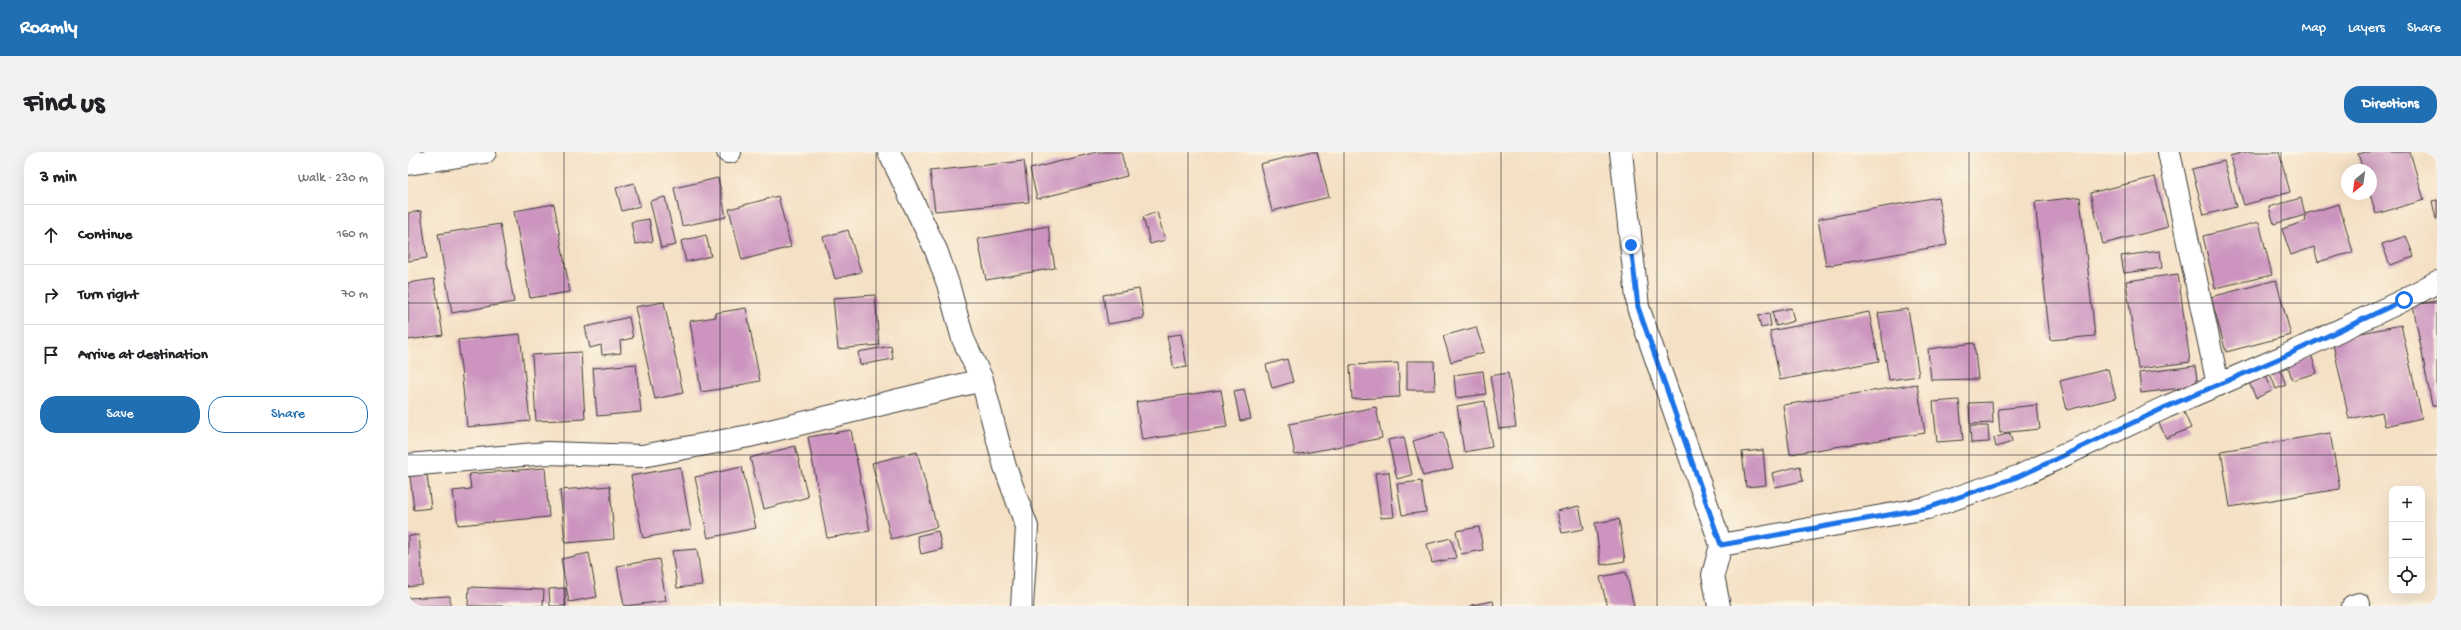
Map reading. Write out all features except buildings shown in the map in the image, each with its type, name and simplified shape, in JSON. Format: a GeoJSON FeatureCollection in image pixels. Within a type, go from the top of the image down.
{"type":"FeatureCollection","features":[{"type":"Feature","properties":{"kind":"street"},"geometry":{"type":"LineString","coordinates":[[408,164],[485,152]]}},
{"type":"Feature","properties":{"kind":"street"},"geometry":{"type":"LineString","coordinates":[[889,152],[936,250],[948,284],[963,339],[982,380],[1005,467],[1026,527],[1022,606]]}},
{"type":"Feature","properties":{"kind":"street"},"geometry":{"type":"LineString","coordinates":[[1621,152],[1638,307],[1721,545],[1713,575],[1719,606]]}},
{"type":"Feature","properties":{"kind":"street"},"geometry":{"type":"LineString","coordinates":[[2169,152],[2218,385]]}},
{"type":"Feature","properties":{"kind":"street"},"geometry":{"type":"LineString","coordinates":[[1721,545],[1927,508],[2020,476],[2159,410],[2218,385],[2404,300],[2437,282]]}},
{"type":"Feature","properties":{"kind":"street"},"geometry":{"type":"LineString","coordinates":[[408,465],[547,453],[642,456],[749,436],[982,380]]}},
{"type":"Feature","properties":{"kind":"route"},"geometry":{"type":"LineString","coordinates":[[1631,245],[1638,307],[1721,545],[1927,508],[2020,476],[2166,407],[2285,356],[2404,300]]}}]}
